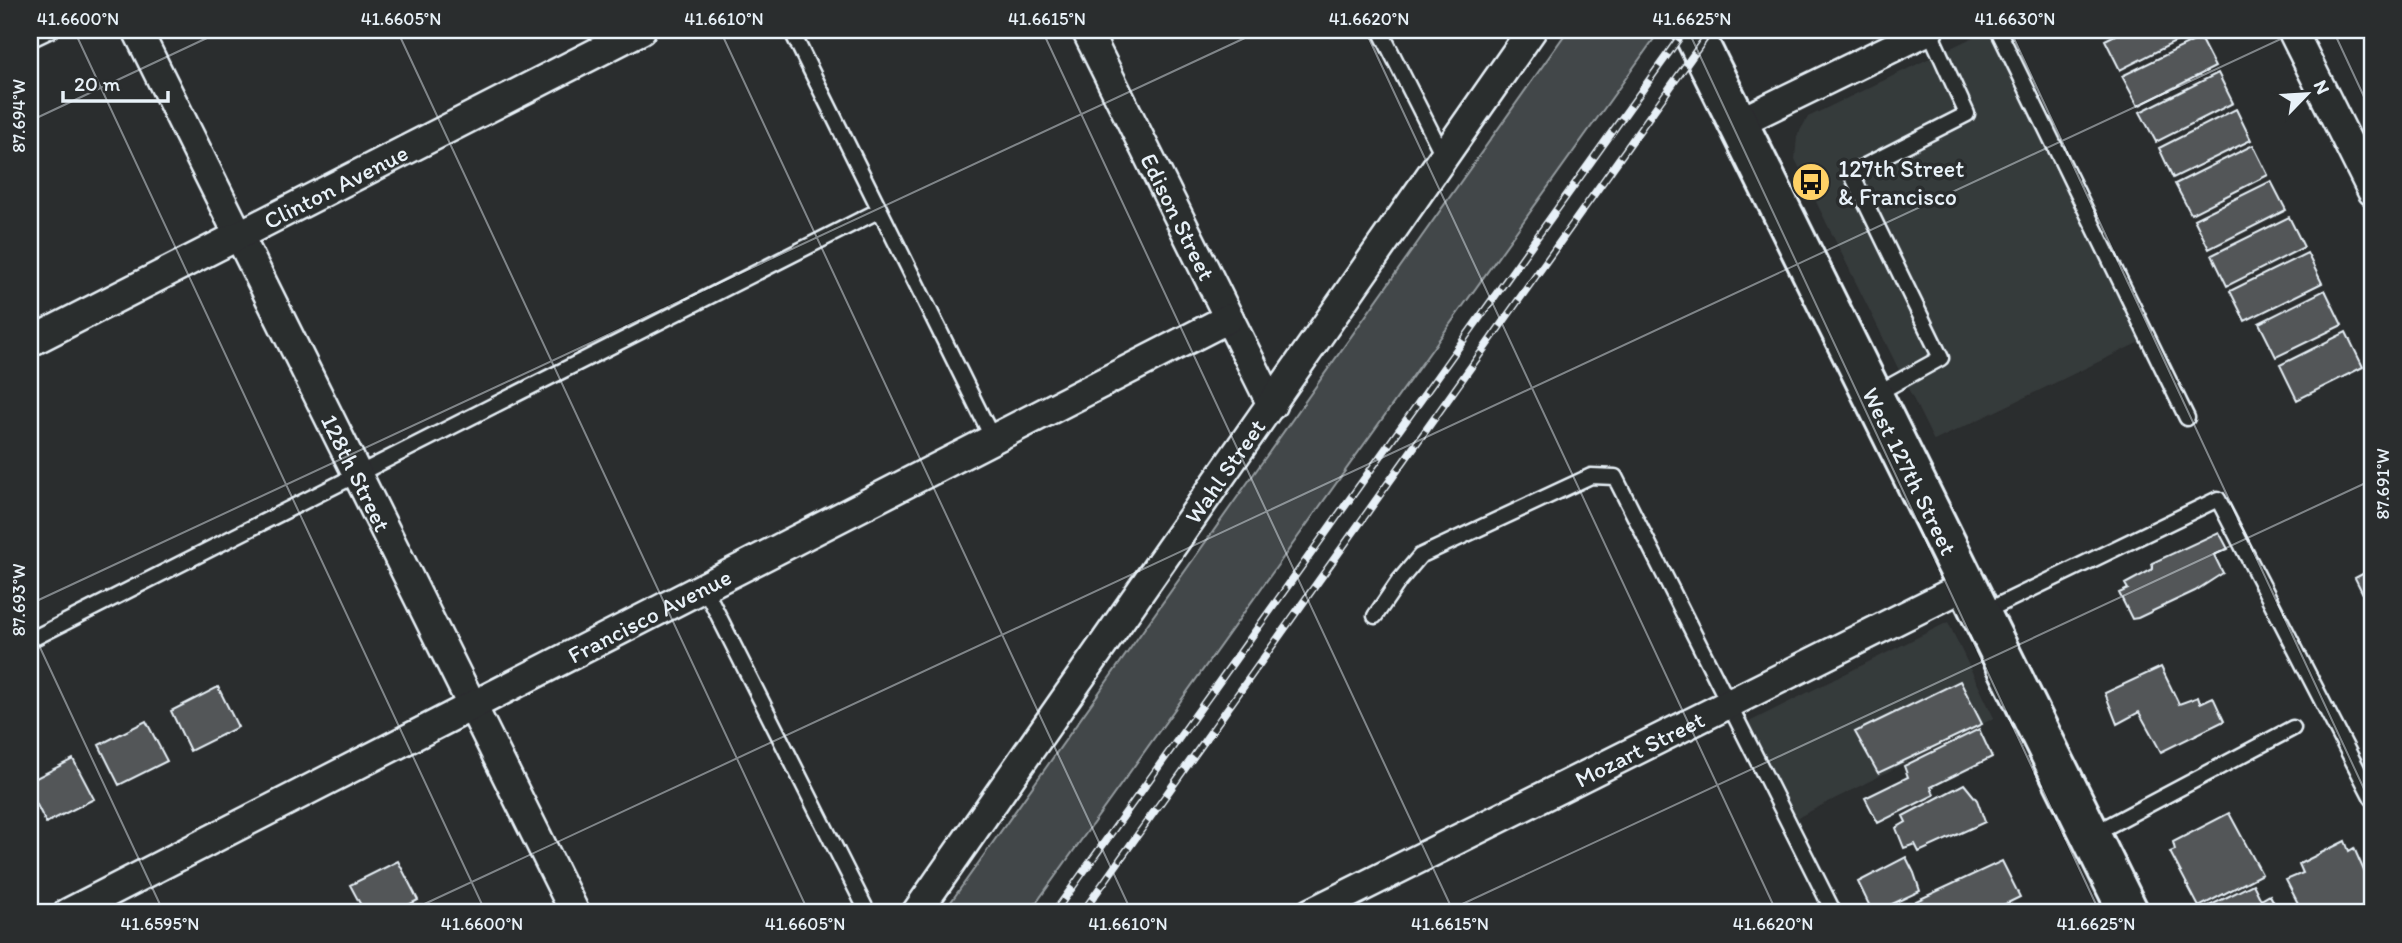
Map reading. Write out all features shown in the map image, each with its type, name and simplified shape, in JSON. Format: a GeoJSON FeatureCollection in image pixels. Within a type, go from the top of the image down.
{"type":"FeatureCollection","features":[{"type":"Feature","properties":{"kind":"main road","name":"West 127th Street"},"geometry":{"type":"LineString","coordinates":[[1692,30],[2129,913]]}},
{"type":"Feature","properties":{"kind":"street","name":"128th Street"},"geometry":{"type":"LineString","coordinates":[[137,30],[575,913]]}},
{"type":"Feature","properties":{"kind":"street","name":"Clinton Avenue"},"geometry":{"type":"LineString","coordinates":[[30,342],[641,30]]}},
{"type":"Feature","properties":{"kind":"street","name":"Edison Street"},"geometry":{"type":"LineString","coordinates":[[1086,30],[1272,405]]}},
{"type":"Feature","properties":{"kind":"street","name":"Wahl Street"},"geometry":{"type":"LineString","coordinates":[[916,913],[1532,30]]}},
{"type":"Feature","properties":{"kind":"street"},"geometry":{"type":"LineString","coordinates":[[1738,123],[1929,30]]}},
{"type":"Feature","properties":{"kind":"street"},"geometry":{"type":"LineString","coordinates":[[2292,30],[2372,191]]}},
{"type":"Feature","properties":{"kind":"street","name":"Francisco Avenue"},"geometry":{"type":"LineString","coordinates":[[68,913],[1229,318]]}},
{"type":"Feature","properties":{"kind":"street","name":"Mozart Street"},"geometry":{"type":"LineString","coordinates":[[1310,913],[1729,704],[1974,600]]}},
{"type":"Feature","properties":{"kind":"lane"},"geometry":{"type":"LineString","coordinates":[[30,40],[51,30]]}},
{"type":"Feature","properties":{"kind":"lane"},"geometry":{"type":"LineString","coordinates":[[791,30],[993,439]]}},
{"type":"Feature","properties":{"kind":"lane"},"geometry":{"type":"LineString","coordinates":[[1380,30],[1443,155]]}},
{"type":"Feature","properties":{"kind":"lane"},"geometry":{"type":"LineString","coordinates":[[1873,396],[1941,358],[1852,173],[1967,114],[1929,30]]}},
{"type":"Feature","properties":{"kind":"lane"},"geometry":{"type":"LineString","coordinates":[[1998,30],[2187,418]]}},
{"type":"Feature","properties":{"kind":"lane"},"geometry":{"type":"LineString","coordinates":[[30,640],[880,210]]}},
{"type":"Feature","properties":{"kind":"lane"},"geometry":{"type":"LineString","coordinates":[[1375,616],[1420,556],[1591,476],[1615,477],[1834,913]]}},
{"type":"Feature","properties":{"kind":"lane"},"geometry":{"type":"LineString","coordinates":[[1974,600],[2218,499],[2372,798]]}},
{"type":"Feature","properties":{"kind":"lane"},"geometry":{"type":"LineString","coordinates":[[704,587],[868,913]]}},
{"type":"Feature","properties":{"kind":"lane"},"geometry":{"type":"LineString","coordinates":[[2091,836],[2293,728]]}},
{"type":"Feature","properties":{"kind":"shaded area"},"geometry":{"type":"Polygon","coordinates":[[[1568,30],[1653,30],[1656,36],[1029,913],[943,913],[1568,30]]]}},
{"type":"Feature","properties":{"kind":"shaded area"},"geometry":{"type":"Polygon","coordinates":[[[1988,30],[1998,30],[2148,338],[1934,441],[1795,159],[1797,136],[1808,117],[1988,30]]]}},
{"type":"Feature","properties":{"kind":"shaded area"},"geometry":{"type":"Polygon","coordinates":[[[1948,622],[1994,718],[1789,822],[1741,726],[1948,622]]]}},
{"type":"Feature","properties":{"kind":"building"},"geometry":{"type":"Polygon","coordinates":[[[2125,30],[2197,31],[2120,70],[2105,40],[2125,30]]]}},
{"type":"Feature","properties":{"kind":"building"},"geometry":{"type":"Polygon","coordinates":[[[2200,38],[2215,67],[2138,106],[2122,76],[2200,38]]]}},
{"type":"Feature","properties":{"kind":"building"},"geometry":{"type":"Polygon","coordinates":[[[2218,73],[2233,103],[2156,142],[2140,112],[2218,73]]]}},
{"type":"Feature","properties":{"kind":"building"},"geometry":{"type":"Polygon","coordinates":[[[2236,109],[2251,140],[2173,178],[2159,148],[2236,109]]]}},
{"type":"Feature","properties":{"kind":"building"},"geometry":{"type":"Polygon","coordinates":[[[2253,145],[2268,175],[2191,214],[2175,184],[2253,145]]]}},
{"type":"Feature","properties":{"kind":"building"},"geometry":{"type":"Polygon","coordinates":[[[2271,181],[2286,210],[2209,249],[2194,219],[2271,181]]]}},
{"type":"Feature","properties":{"kind":"building"},"geometry":{"type":"Polygon","coordinates":[[[2289,217],[2304,247],[2227,286],[2212,255],[2289,217]]]}},
{"type":"Feature","properties":{"kind":"building"},"geometry":{"type":"Polygon","coordinates":[[[2307,253],[2322,283],[2245,321],[2230,291],[2307,253]]]}},
{"type":"Feature","properties":{"kind":"building"},"geometry":{"type":"Polygon","coordinates":[[[2325,290],[2342,325],[2276,357],[2259,323],[2325,290]]]}},
{"type":"Feature","properties":{"kind":"building"},"geometry":{"type":"Polygon","coordinates":[[[2346,332],[2363,367],[2297,400],[2280,365],[2346,332]]]}},
{"type":"Feature","properties":{"kind":"building"},"geometry":{"type":"Polygon","coordinates":[[[2219,532],[2228,549],[2214,555],[2223,573],[2195,591],[2132,619],[2119,593],[2128,589],[2125,584],[2153,569],[2152,563],[2219,532]]]}},
{"type":"Feature","properties":{"kind":"building"},"geometry":{"type":"Polygon","coordinates":[[[2372,569],[2372,610],[2371,610],[2355,578],[2372,569]]]}},
{"type":"Feature","properties":{"kind":"building"},"geometry":{"type":"Polygon","coordinates":[[[2161,667],[2179,704],[2198,697],[2200,703],[2213,697],[2224,721],[2161,752],[2139,712],[2117,724],[2105,693],[2161,667]]]}},
{"type":"Feature","properties":{"kind":"building"},"geometry":{"type":"Polygon","coordinates":[[[1960,681],[1982,724],[1878,773],[1855,732],[1960,681]]]}},
{"type":"Feature","properties":{"kind":"building"},"geometry":{"type":"Polygon","coordinates":[[[218,687],[238,727],[190,751],[171,711],[218,687]]]}},
{"type":"Feature","properties":{"kind":"building"},"geometry":{"type":"Polygon","coordinates":[[[146,721],[167,761],[119,785],[99,745],[146,721]]]}},
{"type":"Feature","properties":{"kind":"building"},"geometry":{"type":"Polygon","coordinates":[[[1979,729],[1992,757],[1931,787],[1934,795],[1878,823],[1865,798],[1908,777],[1904,766],[1979,729]]]}},
{"type":"Feature","properties":{"kind":"building"},"geometry":{"type":"Polygon","coordinates":[[[73,759],[94,799],[46,823],[30,791],[30,781],[73,759]]]}},
{"type":"Feature","properties":{"kind":"building"},"geometry":{"type":"Polygon","coordinates":[[[1964,784],[1977,800],[1985,822],[1919,852],[1915,844],[1904,848],[1896,828],[1906,822],[1903,816],[1964,784]]]}},
{"type":"Feature","properties":{"kind":"building"},"geometry":{"type":"Polygon","coordinates":[[[2229,813],[2262,874],[2199,907],[2170,852],[2175,850],[2173,842],[2229,813]]]}},
{"type":"Feature","properties":{"kind":"building"},"geometry":{"type":"Polygon","coordinates":[[[2345,841],[2349,851],[2354,848],[2372,889],[2372,902],[2350,913],[2303,913],[2286,880],[2303,873],[2299,864],[2345,841]]]}},
{"type":"Feature","properties":{"kind":"building"},"geometry":{"type":"Polygon","coordinates":[[[1906,857],[1920,891],[1873,913],[1858,882],[1906,857]]]}},
{"type":"Feature","properties":{"kind":"building"},"geometry":{"type":"Polygon","coordinates":[[[398,861],[418,900],[393,913],[365,913],[350,885],[398,861]]]}},
{"type":"Feature","properties":{"kind":"building"},"geometry":{"type":"Polygon","coordinates":[[[2002,861],[2020,897],[1987,913],[1923,913],[1916,901],[2002,861]]]}},
{"type":"Feature","properties":{"kind":"building"},"geometry":{"type":"Polygon","coordinates":[[[2253,884],[2261,900],[2270,895],[2279,913],[2202,913],[2201,910],[2253,884]]]}},
{"type":"Feature","properties":{"kind":"railway"},"geometry":{"type":"LineString","coordinates":[[1054,913],[1685,30]]}},
{"type":"Feature","properties":{"kind":"railway"},"geometry":{"type":"LineString","coordinates":[[1082,913],[1711,30]]}},
{"type":"Feature","properties":{"kind":"place","name":"127th Street & Francisco"},"geometry":{"type":"Point","coordinates":[1811,182]}}]}
